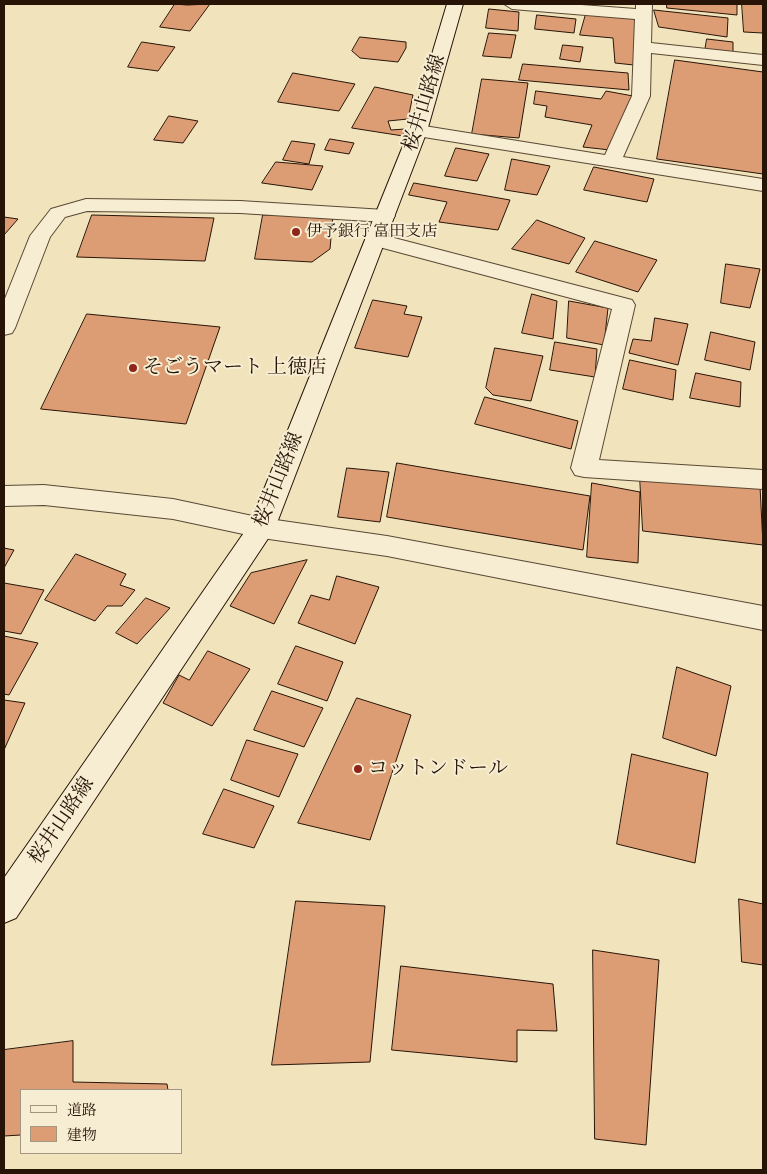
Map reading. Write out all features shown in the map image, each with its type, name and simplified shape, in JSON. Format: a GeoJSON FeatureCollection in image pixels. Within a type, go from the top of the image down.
{"type":"FeatureCollection","features":[{"type":"Feature","properties":{"kind":"street","name":"桜井山路線"},"geometry":{"type":"LineString","coordinates":[[4,906],[262,528],[418,131],[455,4]]}},
{"type":"Feature","properties":{"kind":"street"},"geometry":{"type":"LineString","coordinates":[[512,4],[643,10],[641,96],[612,161]]}},
{"type":"Feature","properties":{"kind":"street"},"geometry":{"type":"LineString","coordinates":[[642,47],[763,60]]}},
{"type":"Feature","properties":{"kind":"street"},"geometry":{"type":"LineString","coordinates":[[418,131],[763,185]]}},
{"type":"Feature","properties":{"kind":"street"},"geometry":{"type":"LineString","coordinates":[[4,328],[40,236],[58,213],[86,205],[240,207],[380,227],[624,304],[584,468],[763,480]]}},
{"type":"Feature","properties":{"kind":"street"},"geometry":{"type":"LineString","coordinates":[[4,496],[44,495],[174,509],[262,528],[387,546],[763,618]]}},
{"type":"Feature","properties":{"kind":"building"},"geometry":{"type":"Polygon","coordinates":[[[175,4],[210,4],[190,31],[160,27],[175,4]]]}},
{"type":"Feature","properties":{"kind":"building"},"geometry":{"type":"Polygon","coordinates":[[[667,4],[737,4],[737,15],[667,8],[667,4]]]}},
{"type":"Feature","properties":{"kind":"building"},"geometry":{"type":"Polygon","coordinates":[[[742,4],[763,4],[763,33],[744,32],[742,4]]]}},
{"type":"Feature","properties":{"kind":"building"},"geometry":{"type":"Polygon","coordinates":[[[489,9],[519,12],[518,31],[486,28],[489,9]]]}},
{"type":"Feature","properties":{"kind":"building"},"geometry":{"type":"Polygon","coordinates":[[[654,10],[728,18],[727,37],[659,27],[654,10]]]}},
{"type":"Feature","properties":{"kind":"building"},"geometry":{"type":"Polygon","coordinates":[[[586,14],[635,19],[634,65],[615,63],[613,38],[580,35],[586,14]]]}},
{"type":"Feature","properties":{"kind":"building"},"geometry":{"type":"Polygon","coordinates":[[[537,15],[576,19],[574,33],[535,29],[537,15]]]}},
{"type":"Feature","properties":{"kind":"building"},"geometry":{"type":"Polygon","coordinates":[[[489,33],[516,35],[511,58],[483,56],[489,33]]]}},
{"type":"Feature","properties":{"kind":"building"},"geometry":{"type":"Polygon","coordinates":[[[360,37],[406,42],[406,48],[398,62],[360,58],[352,51],[360,37]]]}},
{"type":"Feature","properties":{"kind":"building"},"geometry":{"type":"Polygon","coordinates":[[[707,39],[733,42],[733,54],[705,51],[707,39]]]}},
{"type":"Feature","properties":{"kind":"building"},"geometry":{"type":"Polygon","coordinates":[[[142,42],[175,47],[158,71],[128,67],[142,42]]]}},
{"type":"Feature","properties":{"kind":"building"},"geometry":{"type":"Polygon","coordinates":[[[563,45],[583,47],[580,62],[560,59],[563,45]]]}},
{"type":"Feature","properties":{"kind":"building"},"geometry":{"type":"Polygon","coordinates":[[[675,60],[763,72],[763,174],[657,159],[675,60]]]}},
{"type":"Feature","properties":{"kind":"building"},"geometry":{"type":"Polygon","coordinates":[[[523,64],[628,73],[629,90],[519,80],[523,64]]]}},
{"type":"Feature","properties":{"kind":"building"},"geometry":{"type":"Polygon","coordinates":[[[293,73],[355,84],[339,111],[278,102],[293,73]]]}},
{"type":"Feature","properties":{"kind":"building"},"geometry":{"type":"Polygon","coordinates":[[[482,79],[528,83],[519,138],[472,134],[482,79]]]}},
{"type":"Feature","properties":{"kind":"building"},"geometry":{"type":"Polygon","coordinates":[[[375,87],[413,95],[408,119],[388,121],[391,130],[405,129],[403,136],[352,128],[375,87]]]}},
{"type":"Feature","properties":{"kind":"building"},"geometry":{"type":"Polygon","coordinates":[[[536,91],[601,99],[606,91],[633,96],[610,150],[583,147],[592,125],[545,117],[547,106],[534,104],[536,91]]]}},
{"type":"Feature","properties":{"kind":"building"},"geometry":{"type":"Polygon","coordinates":[[[169,116],[198,121],[183,143],[154,140],[169,116]]]}},
{"type":"Feature","properties":{"kind":"building"},"geometry":{"type":"Polygon","coordinates":[[[330,139],[354,143],[349,154],[325,150],[330,139]]]}},
{"type":"Feature","properties":{"kind":"building"},"geometry":{"type":"Polygon","coordinates":[[[292,141],[315,144],[309,164],[283,160],[292,141]]]}},
{"type":"Feature","properties":{"kind":"building"},"geometry":{"type":"Polygon","coordinates":[[[456,148],[489,154],[477,181],[445,176],[456,148]]]}},
{"type":"Feature","properties":{"kind":"building"},"geometry":{"type":"Polygon","coordinates":[[[512,159],[550,166],[537,195],[505,190],[512,159]]]}},
{"type":"Feature","properties":{"kind":"building"},"geometry":{"type":"Polygon","coordinates":[[[276,162],[323,166],[312,190],[262,183],[276,162]]]}},
{"type":"Feature","properties":{"kind":"building"},"geometry":{"type":"Polygon","coordinates":[[[594,167],[654,179],[647,202],[584,190],[594,167]]]}},
{"type":"Feature","properties":{"kind":"building"},"geometry":{"type":"Polygon","coordinates":[[[414,183],[510,200],[498,230],[439,222],[447,202],[409,195],[414,183]]]}},
{"type":"Feature","properties":{"kind":"building"},"geometry":{"type":"Polygon","coordinates":[[[92,215],[214,218],[205,261],[77,257],[92,215]]]}},
{"type":"Feature","properties":{"kind":"building","name":"伊予銀行 富田支店"},"geometry":{"type":"Polygon","coordinates":[[[263,215],[333,215],[330,249],[312,262],[255,259],[263,215]]]}},
{"type":"Feature","properties":{"kind":"building"},"geometry":{"type":"Polygon","coordinates":[[[4,217],[18,219],[4,235],[4,217]]]}},
{"type":"Feature","properties":{"kind":"building"},"geometry":{"type":"Polygon","coordinates":[[[537,220],[585,238],[569,264],[512,249],[537,220]]]}},
{"type":"Feature","properties":{"kind":"building"},"geometry":{"type":"Polygon","coordinates":[[[595,241],[657,260],[638,292],[576,272],[595,241]]]}},
{"type":"Feature","properties":{"kind":"building"},"geometry":{"type":"Polygon","coordinates":[[[726,264],[760,269],[750,308],[721,303],[726,264]]]}},
{"type":"Feature","properties":{"kind":"building"},"geometry":{"type":"Polygon","coordinates":[[[532,294],[557,301],[553,339],[522,333],[532,294]]]}},
{"type":"Feature","properties":{"kind":"building"},"geometry":{"type":"Polygon","coordinates":[[[373,300],[407,306],[404,314],[422,317],[408,357],[355,348],[373,300]]]}},
{"type":"Feature","properties":{"kind":"building"},"geometry":{"type":"Polygon","coordinates":[[[569,301],[608,308],[604,345],[567,338],[569,301]]]}},
{"type":"Feature","properties":{"kind":"building","name":"そごうマート 上徳店"},"geometry":{"type":"Polygon","coordinates":[[[87,314],[220,327],[186,424],[41,409],[87,314]]]}},
{"type":"Feature","properties":{"kind":"building"},"geometry":{"type":"Polygon","coordinates":[[[655,318],[688,324],[678,365],[629,353],[633,339],[651,341],[655,318]]]}},
{"type":"Feature","properties":{"kind":"building"},"geometry":{"type":"Polygon","coordinates":[[[711,332],[755,342],[750,370],[705,360],[711,332]]]}},
{"type":"Feature","properties":{"kind":"building"},"geometry":{"type":"Polygon","coordinates":[[[555,342],[597,349],[595,377],[550,370],[555,342]]]}},
{"type":"Feature","properties":{"kind":"building"},"geometry":{"type":"Polygon","coordinates":[[[495,348],[543,356],[531,401],[493,395],[486,388],[495,348]]]}},
{"type":"Feature","properties":{"kind":"building"},"geometry":{"type":"Polygon","coordinates":[[[630,360],[676,370],[673,400],[623,389],[630,360]]]}},
{"type":"Feature","properties":{"kind":"building"},"geometry":{"type":"Polygon","coordinates":[[[696,373],[741,382],[740,407],[690,398],[696,373]]]}},
{"type":"Feature","properties":{"kind":"building"},"geometry":{"type":"Polygon","coordinates":[[[485,397],[578,421],[571,449],[475,424],[485,397]]]}},
{"type":"Feature","properties":{"kind":"building"},"geometry":{"type":"Polygon","coordinates":[[[397,463],[590,496],[583,550],[387,517],[397,463]]]}},
{"type":"Feature","properties":{"kind":"building"},"geometry":{"type":"Polygon","coordinates":[[[347,468],[389,472],[380,522],[338,517],[347,468]]]}},
{"type":"Feature","properties":{"kind":"building"},"geometry":{"type":"Polygon","coordinates":[[[640,477],[760,486],[763,545],[643,531],[640,477]]]}},
{"type":"Feature","properties":{"kind":"building"},"geometry":{"type":"Polygon","coordinates":[[[592,483],[640,492],[638,563],[587,557],[592,483]]]}},
{"type":"Feature","properties":{"kind":"building"},"geometry":{"type":"Polygon","coordinates":[[[4,548],[14,550],[4,568],[4,548]]]}},
{"type":"Feature","properties":{"kind":"building"},"geometry":{"type":"Polygon","coordinates":[[[76,554],[126,574],[120,585],[135,590],[122,606],[107,606],[95,621],[45,600],[76,554]]]}},
{"type":"Feature","properties":{"kind":"building"},"geometry":{"type":"Polygon","coordinates":[[[307,560],[274,624],[230,606],[251,573],[307,560]]]}},
{"type":"Feature","properties":{"kind":"building"},"geometry":{"type":"Polygon","coordinates":[[[337,576],[379,587],[355,644],[298,623],[311,595],[329,600],[337,576]]]}},
{"type":"Feature","properties":{"kind":"building"},"geometry":{"type":"Polygon","coordinates":[[[4,583],[44,590],[21,634],[4,631],[4,583]]]}},
{"type":"Feature","properties":{"kind":"building"},"geometry":{"type":"Polygon","coordinates":[[[146,598],[170,608],[137,644],[116,633],[146,598]]]}},
{"type":"Feature","properties":{"kind":"building"},"geometry":{"type":"Polygon","coordinates":[[[4,636],[38,643],[9,695],[4,694],[4,636]]]}},
{"type":"Feature","properties":{"kind":"building"},"geometry":{"type":"Polygon","coordinates":[[[296,646],[343,662],[327,701],[278,684],[296,646]]]}},
{"type":"Feature","properties":{"kind":"building"},"geometry":{"type":"Polygon","coordinates":[[[208,651],[250,669],[212,726],[163,703],[179,675],[189,680],[208,651]]]}},
{"type":"Feature","properties":{"kind":"building"},"geometry":{"type":"Polygon","coordinates":[[[677,667],[731,686],[716,756],[663,738],[677,667]]]}},
{"type":"Feature","properties":{"kind":"building"},"geometry":{"type":"Polygon","coordinates":[[[272,691],[323,708],[304,747],[254,730],[272,691]]]}},
{"type":"Feature","properties":{"kind":"building","name":"コットンドール"},"geometry":{"type":"Polygon","coordinates":[[[357,698],[411,715],[370,840],[298,823],[357,698]]]}},
{"type":"Feature","properties":{"kind":"building"},"geometry":{"type":"Polygon","coordinates":[[[4,700],[25,703],[4,750],[4,700]]]}},
{"type":"Feature","properties":{"kind":"building"},"geometry":{"type":"Polygon","coordinates":[[[247,740],[298,754],[279,797],[231,780],[247,740]]]}},
{"type":"Feature","properties":{"kind":"building"},"geometry":{"type":"Polygon","coordinates":[[[632,754],[708,773],[695,863],[617,844],[632,754]]]}},
{"type":"Feature","properties":{"kind":"building"},"geometry":{"type":"Polygon","coordinates":[[[224,789],[274,806],[254,848],[203,834],[224,789]]]}},
{"type":"Feature","properties":{"kind":"building"},"geometry":{"type":"Polygon","coordinates":[[[739,899],[763,904],[763,965],[742,962],[739,899]]]}},
{"type":"Feature","properties":{"kind":"building"},"geometry":{"type":"Polygon","coordinates":[[[296,901],[385,906],[370,1062],[272,1065],[296,901]]]}},
{"type":"Feature","properties":{"kind":"building"},"geometry":{"type":"Polygon","coordinates":[[[593,950],[659,960],[646,1145],[595,1139],[593,950]]]}},
{"type":"Feature","properties":{"kind":"building"},"geometry":{"type":"Polygon","coordinates":[[[401,966],[553,984],[557,1031],[517,1030],[517,1062],[392,1050],[401,966]]]}},
{"type":"Feature","properties":{"kind":"building"},"geometry":{"type":"Polygon","coordinates":[[[73,1041],[73,1082],[167,1084],[168,1089],[20,1089],[20,1135],[4,1136],[4,1050],[73,1041]]]}},
{"type":"Feature","properties":{"kind":"place","name":"伊予銀行 富田支店"},"geometry":{"type":"Point","coordinates":[296,232]}},
{"type":"Feature","properties":{"kind":"place","name":"そごうマート 上徳店"},"geometry":{"type":"Point","coordinates":[133,368]}},
{"type":"Feature","properties":{"kind":"place","name":"コットンドール"},"geometry":{"type":"Point","coordinates":[358,769]}}]}
